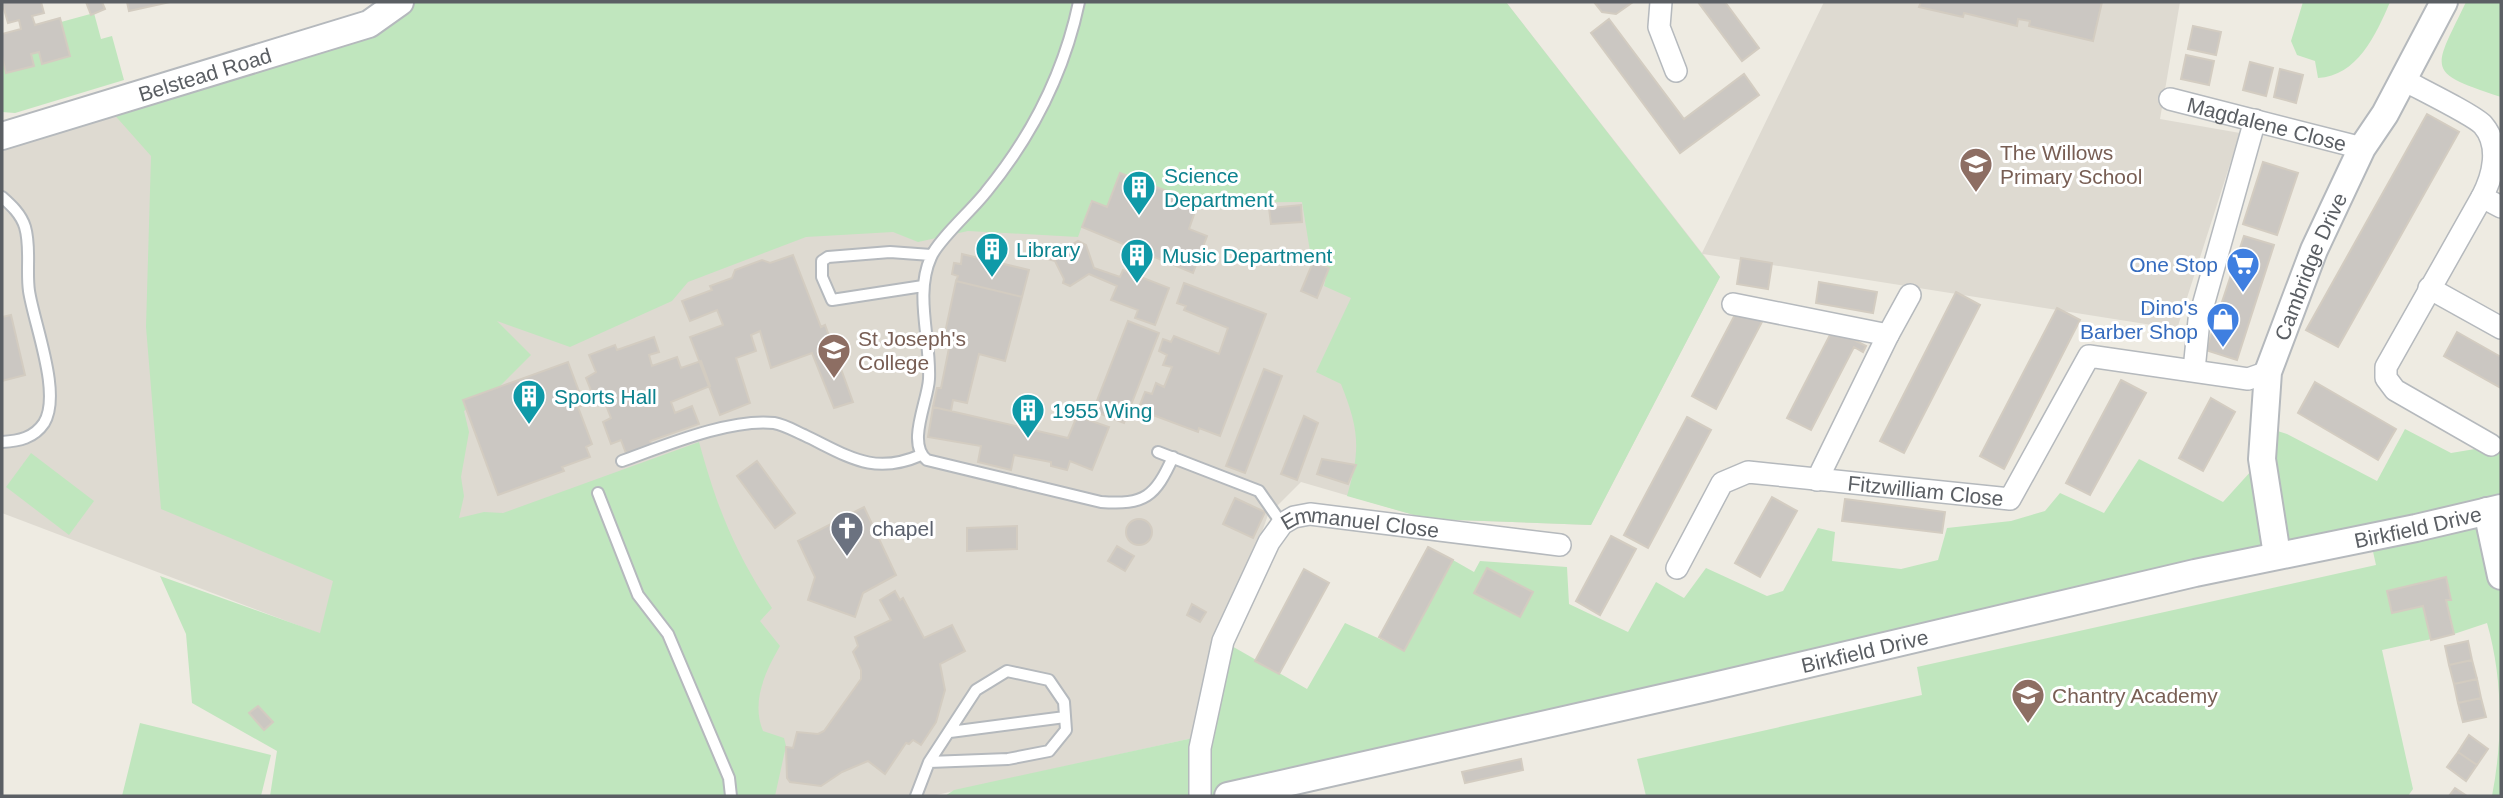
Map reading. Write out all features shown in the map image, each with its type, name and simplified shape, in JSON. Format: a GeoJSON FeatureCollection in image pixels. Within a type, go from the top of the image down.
{"type":"FeatureCollection","features":[{"type":"Feature","properties":{"kind":"street","name":"Belstead Road"},"geometry":{"type":"LineString","coordinates":[[2,136],[369,24],[400,2]]}},
{"type":"Feature","properties":{"kind":"street"},"geometry":{"type":"LineString","coordinates":[[1661,2],[1660,27],[1676,71]]}},
{"type":"Feature","properties":{"kind":"street","name":"Cambridge Drive"},"geometry":{"type":"LineString","coordinates":[[2277,555],[2262,459],[2268,372],[2314,250],[2362,148],[2385,114],[2444,2]]}},
{"type":"Feature","properties":{"kind":"street"},"geometry":{"type":"LineString","coordinates":[[2402,79],[2483,125],[2494,149],[2492,177],[2386,368],[2386,378],[2395,390],[2491,445]]}},
{"type":"Feature","properties":{"kind":"street","name":"Magdalene Close"},"geometry":{"type":"LineString","coordinates":[[2170,99],[2362,148]]}},
{"type":"Feature","properties":{"kind":"street"},"geometry":{"type":"LineString","coordinates":[[2194,370],[2200,320],[2255,120]]}},
{"type":"Feature","properties":{"kind":"street"},"geometry":{"type":"LineString","coordinates":[[2482,197],[2501,207]]}},
{"type":"Feature","properties":{"kind":"street"},"geometry":{"type":"LineString","coordinates":[[2429,288],[2501,328]]}},
{"type":"Feature","properties":{"kind":"street"},"geometry":{"type":"LineString","coordinates":[[1817,480],[1910,295]]}},
{"type":"Feature","properties":{"kind":"street"},"geometry":{"type":"LineString","coordinates":[[1732,304],[1888,335]]}},
{"type":"Feature","properties":{"kind":"street","name":"Fitzwilliam Close"},"geometry":{"type":"LineString","coordinates":[[1677,568],[1722,483],[1748,472],[2010,499],[2089,356],[2248,379],[2268,372]]}},
{"type":"Feature","properties":{"kind":"street"},"geometry":{"type":"LineString","coordinates":[[2494,510],[2501,576]]}},
{"type":"Feature","properties":{"kind":"street","name":"Birkfield Drive"},"geometry":{"type":"LineString","coordinates":[[1228,796],[2277,555],[2494,510]]}},
{"type":"Feature","properties":{"kind":"street","name":"Emmanuel Close"},"geometry":{"type":"LineString","coordinates":[[1200,796],[1200,748],[1223,641],[1269,542],[1282,524],[1294,516],[1310,514],[1560,545]]}},
{"type":"Feature","properties":{"kind":"lane"},"geometry":{"type":"LineString","coordinates":[[1079,2],[1062,64],[1040,113],[1010,163],[931,255],[923,286],[930,354],[929,382],[918,445],[921,455],[927,460],[1101,502],[1128,504],[1151,494],[1162,482],[1173,457]]}},
{"type":"Feature","properties":{"kind":"lane"},"geometry":{"type":"LineString","coordinates":[[2,197],[14,208],[24,226],[29,288],[50,397],[43,423],[32,435],[24,440],[2,442]]}},
{"type":"Feature","properties":{"kind":"lane"},"geometry":{"type":"LineString","coordinates":[[923,286],[832,300],[822,276],[822,261],[828,257],[890,252],[931,255]]}},
{"type":"Feature","properties":{"kind":"lane"},"geometry":{"type":"LineString","coordinates":[[622,461],[712,431],[762,423],[783,426],[872,465],[904,462],[921,455]]}},
{"type":"Feature","properties":{"kind":"lane"},"geometry":{"type":"LineString","coordinates":[[1158,452],[1259,491],[1282,524]]}},
{"type":"Feature","properties":{"kind":"lane"},"geometry":{"type":"LineString","coordinates":[[598,493],[638,595],[668,634],[729,778],[731,796]]}},
{"type":"Feature","properties":{"kind":"lane"},"geometry":{"type":"LineString","coordinates":[[916,796],[929,762],[976,690],[1007,671],[1049,680],[1064,702],[1066,730],[1049,751],[1008,759],[929,762]]}},
{"type":"Feature","properties":{"kind":"lane"},"geometry":{"type":"LineString","coordinates":[[950,732],[1065,717]]}},
{"type":"Feature","properties":{"kind":"shaded area","name":"St Joseph's College"},"geometry":{"type":"Polygon","coordinates":[[[415,2],[1506,2],[1702,253],[1824,2],[2180,2],[2160,119],[2240,133],[2177,329],[1703,254],[1720,277],[1591,525],[1428,519],[1301,482],[1268,515],[1223,641],[1202,736],[932,796],[296,796],[334,639],[2,513],[2,142],[371,33],[415,2]]]}},
{"type":"Feature","properties":{"kind":"green space","name":"St Joseph's College"},"geometry":{"type":"Polygon","coordinates":[[[415,2],[1506,2],[1720,277],[1591,525],[1428,519],[1347,496],[1356,452],[1352,414],[1341,384],[1316,372],[1351,298],[1324,286],[1326,277],[1313,270],[1302,202],[1198,203],[1120,173],[1107,207],[1091,201],[1078,237],[968,231],[918,242],[893,232],[806,237],[688,282],[672,301],[570,347],[497,321],[531,355],[499,387],[464,411],[469,432],[461,477],[464,496],[459,518],[484,512],[503,513],[699,442],[728,528],[747,567],[772,608],[760,621],[780,646],[761,687],[758,709],[763,731],[784,738],[786,746],[775,796],[270,796],[277,751],[192,703],[186,634],[160,576],[320,633],[333,581],[161,509],[146,327],[151,156],[111,111],[371,33],[415,2]]]}},
{"type":"Feature","properties":{"kind":"green space"},"geometry":{"type":"Polygon","coordinates":[[[2303,2],[2390,2],[2371,40],[2354,62],[2332,76],[2318,78],[2315,61],[2297,55],[2291,41],[2303,2]]]}},
{"type":"Feature","properties":{"kind":"green space"},"geometry":{"type":"Polygon","coordinates":[[[2466,2],[2501,2],[2501,97],[2458,81],[2447,74],[2442,66],[2447,42],[2466,2]]]}},
{"type":"Feature","properties":{"kind":"green space"},"geometry":{"type":"Polygon","coordinates":[[[94,13],[101,39],[112,36],[124,80],[15,113],[2,112],[2,56],[7,73],[34,66],[31,54],[39,52],[43,64],[70,56],[61,22],[94,13]]]}},
{"type":"Feature","properties":{"kind":"green space"},"geometry":{"type":"Polygon","coordinates":[[[2265,427],[2287,434],[2377,481],[2405,429],[2451,453],[2493,446],[2501,434],[2501,796],[2492,796],[2500,709],[2496,666],[2487,623],[2454,634],[2382,650],[2413,789],[2408,796],[1646,796],[1637,759],[1922,695],[1917,667],[2376,565],[2370,538],[1228,796],[945,796],[954,790],[1202,736],[1223,641],[1307,689],[1345,623],[1404,650],[1453,560],[1474,572],[1480,561],[1567,567],[1569,604],[1628,632],[1656,582],[1684,598],[1706,568],[1767,596],[1783,591],[1818,528],[1835,532],[1832,561],[1901,569],[1938,560],[1947,528],[2011,521],[2045,511],[2060,493],[2104,513],[2139,459],[2223,502],[2262,459],[2265,427]]]}},
{"type":"Feature","properties":{"kind":"green space"},"geometry":{"type":"Polygon","coordinates":[[[31,453],[94,501],[69,535],[6,487],[31,453]]]}},
{"type":"Feature","properties":{"kind":"green space"},"geometry":{"type":"Polygon","coordinates":[[[140,723],[271,755],[261,796],[122,796],[140,723]]]}},
{"type":"Feature","properties":{"kind":"building"},"geometry":{"type":"Polygon","coordinates":[[[2,2],[41,2],[44,13],[32,16],[35,25],[60,18],[70,56],[42,64],[39,52],[31,54],[34,66],[6,73],[2,56],[2,34],[21,29],[19,20],[8,23],[2,2]]]}},
{"type":"Feature","properties":{"kind":"building"},"geometry":{"type":"Polygon","coordinates":[[[86,2],[102,2],[105,9],[91,15],[86,2]]]}},
{"type":"Feature","properties":{"kind":"building"},"geometry":{"type":"Polygon","coordinates":[[[127,2],[170,2],[129,11],[127,2]]]}},
{"type":"Feature","properties":{"kind":"building"},"geometry":{"type":"Polygon","coordinates":[[[1594,2],[1633,2],[1616,14],[1602,12],[1594,2]]]}},
{"type":"Feature","properties":{"kind":"building"},"geometry":{"type":"Polygon","coordinates":[[[1698,2],[1725,2],[1759,48],[1742,61],[1698,2]]]}},
{"type":"Feature","properties":{"kind":"building"},"geometry":{"type":"Polygon","coordinates":[[[1921,2],[2102,2],[2093,41],[2029,26],[2030,21],[2018,19],[2017,26],[1964,13],[1963,17],[1919,7],[1921,2]]]}},
{"type":"Feature","properties":{"kind":"building"},"geometry":{"type":"Polygon","coordinates":[[[1609,19],[1684,119],[1744,74],[1759,95],[1680,153],[1591,33],[1609,19]]]}},
{"type":"Feature","properties":{"kind":"building"},"geometry":{"type":"Polygon","coordinates":[[[2193,26],[2221,32],[2216,55],[2188,49],[2193,26]]]}},
{"type":"Feature","properties":{"kind":"building"},"geometry":{"type":"Polygon","coordinates":[[[2186,55],[2214,61],[2209,85],[2181,79],[2186,55]]]}},
{"type":"Feature","properties":{"kind":"building"},"geometry":{"type":"Polygon","coordinates":[[[2250,62],[2273,68],[2266,96],[2243,90],[2250,62]]]}},
{"type":"Feature","properties":{"kind":"building"},"geometry":{"type":"Polygon","coordinates":[[[2280,69],[2303,75],[2296,103],[2274,97],[2280,69]]]}},
{"type":"Feature","properties":{"kind":"building"},"geometry":{"type":"Polygon","coordinates":[[[2427,114],[2459,132],[2338,347],[2306,330],[2427,114]]]}},
{"type":"Feature","properties":{"kind":"building"},"geometry":{"type":"Polygon","coordinates":[[[2263,162],[2298,173],[2277,235],[2243,224],[2263,162]]]}},
{"type":"Feature","properties":{"kind":"building","name":"Science Department"},"geometry":{"type":"Polygon","coordinates":[[[1120,173],[1198,203],[1189,229],[1207,236],[1193,273],[1082,227],[1092,201],[1107,207],[1120,173]]]}},
{"type":"Feature","properties":{"kind":"building"},"geometry":{"type":"Polygon","coordinates":[[[1301,205],[1302,222],[1271,224],[1269,208],[1301,205]]]}},
{"type":"Feature","properties":{"kind":"building"},"geometry":{"type":"Polygon","coordinates":[[[2244,236],[2274,245],[2237,360],[2206,350],[2244,236]]]}},
{"type":"Feature","properties":{"kind":"building","name":"Music Department"},"geometry":{"type":"Polygon","coordinates":[[[1078,241],[1086,245],[1094,268],[1120,277],[1123,270],[1169,288],[1155,325],[1135,318],[1138,310],[1111,300],[1117,286],[1089,274],[1070,286],[1063,283],[1064,279],[1055,261],[1037,256],[1040,246],[1058,253],[1078,241]]]}},
{"type":"Feature","properties":{"kind":"building","name":"Library"},"geometry":{"type":"Polygon","coordinates":[[[962,254],[1029,270],[1022,297],[956,281],[958,276],[952,274],[954,263],[961,264],[962,254]]]}},
{"type":"Feature","properties":{"kind":"building"},"geometry":{"type":"Polygon","coordinates":[[[793,255],[821,327],[825,325],[853,402],[834,408],[812,353],[771,368],[760,331],[751,335],[756,351],[736,358],[750,403],[720,415],[690,337],[723,325],[717,310],[690,321],[682,301],[712,290],[710,286],[732,278],[735,270],[762,260],[770,263],[793,255]]]}},
{"type":"Feature","properties":{"kind":"building"},"geometry":{"type":"Polygon","coordinates":[[[1741,258],[1772,263],[1768,289],[1737,284],[1741,258]]]}},
{"type":"Feature","properties":{"kind":"building"},"geometry":{"type":"Polygon","coordinates":[[[1313,262],[1329,268],[1317,298],[1301,291],[1313,262]]]}},
{"type":"Feature","properties":{"kind":"building"},"geometry":{"type":"Polygon","coordinates":[[[956,281],[1022,297],[1005,361],[979,354],[967,403],[953,400],[951,411],[933,407],[937,388],[941,388],[949,348],[942,347],[956,281]]]}},
{"type":"Feature","properties":{"kind":"building"},"geometry":{"type":"Polygon","coordinates":[[[1819,282],[1877,292],[1873,313],[1816,303],[1819,282]]]}},
{"type":"Feature","properties":{"kind":"building"},"geometry":{"type":"Polygon","coordinates":[[[1184,283],[1266,314],[1220,436],[1199,428],[1198,432],[1145,412],[1146,407],[1140,405],[1145,392],[1152,394],[1156,383],[1164,387],[1172,367],[1163,365],[1167,355],[1159,351],[1163,339],[1171,342],[1174,336],[1219,354],[1228,328],[1184,310],[1186,306],[1177,303],[1184,283]]]}},
{"type":"Feature","properties":{"kind":"building"},"geometry":{"type":"Polygon","coordinates":[[[1956,292],[1980,305],[1904,453],[1880,441],[1956,292]]]}},
{"type":"Feature","properties":{"kind":"building"},"geometry":{"type":"Polygon","coordinates":[[[1739,307],[1763,320],[1716,409],[1692,396],[1739,307]]]}},
{"type":"Feature","properties":{"kind":"building"},"geometry":{"type":"Polygon","coordinates":[[[2057,308],[2080,320],[2004,469],[1980,456],[2057,308]]]}},
{"type":"Feature","properties":{"kind":"building"},"geometry":{"type":"Polygon","coordinates":[[[11,315],[25,375],[2,381],[2,317],[11,315]]]}},
{"type":"Feature","properties":{"kind":"building"},"geometry":{"type":"Polygon","coordinates":[[[1128,321],[1159,333],[1124,423],[1093,411],[1128,321]]]}},
{"type":"Feature","properties":{"kind":"building"},"geometry":{"type":"Polygon","coordinates":[[[1833,329],[1866,346],[1863,352],[1854,347],[1811,430],[1787,418],[1833,329]]]}},
{"type":"Feature","properties":{"kind":"building"},"geometry":{"type":"Polygon","coordinates":[[[2457,332],[2501,357],[2501,388],[2444,356],[2457,332]]]}},
{"type":"Feature","properties":{"kind":"building"},"geometry":{"type":"Polygon","coordinates":[[[654,337],[659,352],[649,355],[652,366],[677,357],[681,368],[701,361],[710,386],[671,402],[675,413],[692,406],[699,424],[650,441],[652,446],[627,456],[621,440],[611,444],[603,422],[611,418],[602,395],[594,398],[586,378],[596,372],[589,355],[615,345],[617,350],[654,337]]]}},
{"type":"Feature","properties":{"kind":"building","name":"Sports Hall"},"geometry":{"type":"Polygon","coordinates":[[[568,362],[584,405],[578,407],[592,444],[586,447],[590,457],[562,467],[564,471],[498,495],[463,400],[568,362]]]}},
{"type":"Feature","properties":{"kind":"building"},"geometry":{"type":"Polygon","coordinates":[[[1264,369],[1282,376],[1245,473],[1226,466],[1264,369]]]}},
{"type":"Feature","properties":{"kind":"building"},"geometry":{"type":"Polygon","coordinates":[[[2121,380],[2146,393],[2090,495],[2066,483],[2121,380]]]}},
{"type":"Feature","properties":{"kind":"building"},"geometry":{"type":"Polygon","coordinates":[[[2315,382],[2396,429],[2378,460],[2298,413],[2315,382]]]}},
{"type":"Feature","properties":{"kind":"building"},"geometry":{"type":"Polygon","coordinates":[[[2211,398],[2235,412],[2203,471],[2179,458],[2211,398]]]}},
{"type":"Feature","properties":{"kind":"building","name":"1955 Wing"},"geometry":{"type":"Polygon","coordinates":[[[933,407],[1068,438],[1077,416],[1109,427],[1092,470],[1070,461],[1067,470],[1051,466],[1051,462],[1014,455],[1011,470],[978,462],[981,446],[928,437],[933,407]]]}},
{"type":"Feature","properties":{"kind":"building"},"geometry":{"type":"Polygon","coordinates":[[[1304,416],[1318,423],[1297,480],[1281,474],[1304,416]]]}},
{"type":"Feature","properties":{"kind":"building"},"geometry":{"type":"Polygon","coordinates":[[[1687,417],[1711,430],[1648,548],[1624,535],[1687,417]]]}},
{"type":"Feature","properties":{"kind":"building"},"geometry":{"type":"Polygon","coordinates":[[[1322,459],[1356,465],[1348,484],[1317,474],[1322,459]]]}},
{"type":"Feature","properties":{"kind":"building"},"geometry":{"type":"Polygon","coordinates":[[[757,461],[795,513],[775,528],[737,476],[757,461]]]}},
{"type":"Feature","properties":{"kind":"building"},"geometry":{"type":"Polygon","coordinates":[[[1772,497],[1797,511],[1760,577],[1735,563],[1772,497]]]}},
{"type":"Feature","properties":{"kind":"building"},"geometry":{"type":"Polygon","coordinates":[[[1235,498],[1265,512],[1253,538],[1223,524],[1235,498]]]}},
{"type":"Feature","properties":{"kind":"building"},"geometry":{"type":"Polygon","coordinates":[[[1845,499],[1945,512],[1942,533],[1842,521],[1845,499]]]}},
{"type":"Feature","properties":{"kind":"building","name":"chapel"},"geometry":{"type":"Polygon","coordinates":[[[864,507],[896,575],[863,593],[855,617],[808,600],[815,577],[798,541],[864,507]]]}},
{"type":"Feature","properties":{"kind":"building"},"geometry":{"type":"Polygon","coordinates":[[[1139,519],[1148,523],[1152,532],[1148,541],[1139,545],[1130,541],[1126,532],[1130,523],[1139,519]]]}},
{"type":"Feature","properties":{"kind":"building"},"geometry":{"type":"Polygon","coordinates":[[[1017,526],[1017,549],[967,551],[967,528],[1017,526]]]}},
{"type":"Feature","properties":{"kind":"building"},"geometry":{"type":"Polygon","coordinates":[[[1611,536],[1636,549],[1600,615],[1576,601],[1611,536]]]}},
{"type":"Feature","properties":{"kind":"building"},"geometry":{"type":"Polygon","coordinates":[[[1117,546],[1134,556],[1125,571],[1108,561],[1117,546]]]}},
{"type":"Feature","properties":{"kind":"building"},"geometry":{"type":"Polygon","coordinates":[[[1428,547],[1453,560],[1404,651],[1379,637],[1428,547]]]}},
{"type":"Feature","properties":{"kind":"building"},"geometry":{"type":"Polygon","coordinates":[[[1487,568],[1533,592],[1520,617],[1474,593],[1487,568]]]}},
{"type":"Feature","properties":{"kind":"building"},"geometry":{"type":"Polygon","coordinates":[[[1304,569],[1329,583],[1279,674],[1255,661],[1304,569]]]}},
{"type":"Feature","properties":{"kind":"building"},"geometry":{"type":"Polygon","coordinates":[[[2446,577],[2451,600],[2446,600],[2454,634],[2431,640],[2423,606],[2392,613],[2387,591],[2446,577]]]}},
{"type":"Feature","properties":{"kind":"building"},"geometry":{"type":"Polygon","coordinates":[[[895,591],[900,600],[903,598],[924,638],[952,625],[965,651],[940,664],[945,690],[936,722],[921,745],[913,740],[909,744],[906,743],[885,774],[868,761],[842,772],[821,786],[790,782],[787,778],[786,747],[793,748],[797,732],[818,734],[824,731],[861,679],[861,670],[853,652],[858,646],[855,637],[891,620],[880,600],[895,591]]]}},
{"type":"Feature","properties":{"kind":"building"},"geometry":{"type":"Polygon","coordinates":[[[1192,604],[1206,612],[1200,622],[1187,615],[1192,604]]]}},
{"type":"Feature","properties":{"kind":"building"},"geometry":{"type":"Polygon","coordinates":[[[2468,641],[2472,660],[2449,665],[2445,646],[2468,641]]]}},
{"type":"Feature","properties":{"kind":"building"},"geometry":{"type":"Polygon","coordinates":[[[2472,660],[2477,679],[2454,684],[2449,665],[2472,660]]]}},
{"type":"Feature","properties":{"kind":"building"},"geometry":{"type":"Polygon","coordinates":[[[2477,679],[2481,698],[2458,703],[2454,684],[2477,679]]]}},
{"type":"Feature","properties":{"kind":"building"},"geometry":{"type":"Polygon","coordinates":[[[2481,698],[2486,717],[2463,722],[2458,703],[2481,698]]]}},
{"type":"Feature","properties":{"kind":"building"},"geometry":{"type":"Polygon","coordinates":[[[258,706],[273,722],[264,730],[249,713],[258,706]]]}},
{"type":"Feature","properties":{"kind":"building"},"geometry":{"type":"Polygon","coordinates":[[[2469,735],[2488,749],[2477,765],[2458,752],[2469,735]]]}},
{"type":"Feature","properties":{"kind":"building"},"geometry":{"type":"Polygon","coordinates":[[[2458,752],[2477,765],[2466,781],[2447,767],[2458,752]]]}},
{"type":"Feature","properties":{"kind":"building"},"geometry":{"type":"Polygon","coordinates":[[[1521,759],[1523,770],[1465,783],[1462,772],[1521,759]]]}},
{"type":"Feature","properties":{"kind":"building"},"geometry":{"type":"Polygon","coordinates":[[[2455,788],[2467,796],[2449,796],[2455,788]]]}},
{"type":"Feature","properties":{"kind":"place","name":"The Willows Primary School"},"geometry":{"type":"Point","coordinates":[1976,194]}},
{"type":"Feature","properties":{"kind":"place","name":"Science Department"},"geometry":{"type":"Point","coordinates":[1139,217]}},
{"type":"Feature","properties":{"kind":"place","name":"Library"},"geometry":{"type":"Point","coordinates":[992,279]}},
{"type":"Feature","properties":{"kind":"place","name":"Music Department"},"geometry":{"type":"Point","coordinates":[1137,285]}},
{"type":"Feature","properties":{"kind":"place","name":"One Stop"},"geometry":{"type":"Point","coordinates":[2243,294]}},
{"type":"Feature","properties":{"kind":"place","name":"Dino's Barber Shop"},"geometry":{"type":"Point","coordinates":[2223,349]}},
{"type":"Feature","properties":{"kind":"place","name":"St Joseph's College"},"geometry":{"type":"Point","coordinates":[834,380]}},
{"type":"Feature","properties":{"kind":"place","name":"Sports Hall"},"geometry":{"type":"Point","coordinates":[529,426]}},
{"type":"Feature","properties":{"kind":"place","name":"1955 Wing"},"geometry":{"type":"Point","coordinates":[1028,440]}},
{"type":"Feature","properties":{"kind":"place","name":"chapel"},"geometry":{"type":"Point","coordinates":[847,558]}},
{"type":"Feature","properties":{"kind":"place","name":"Chantry Academy"},"geometry":{"type":"Point","coordinates":[2028,725]}}]}
